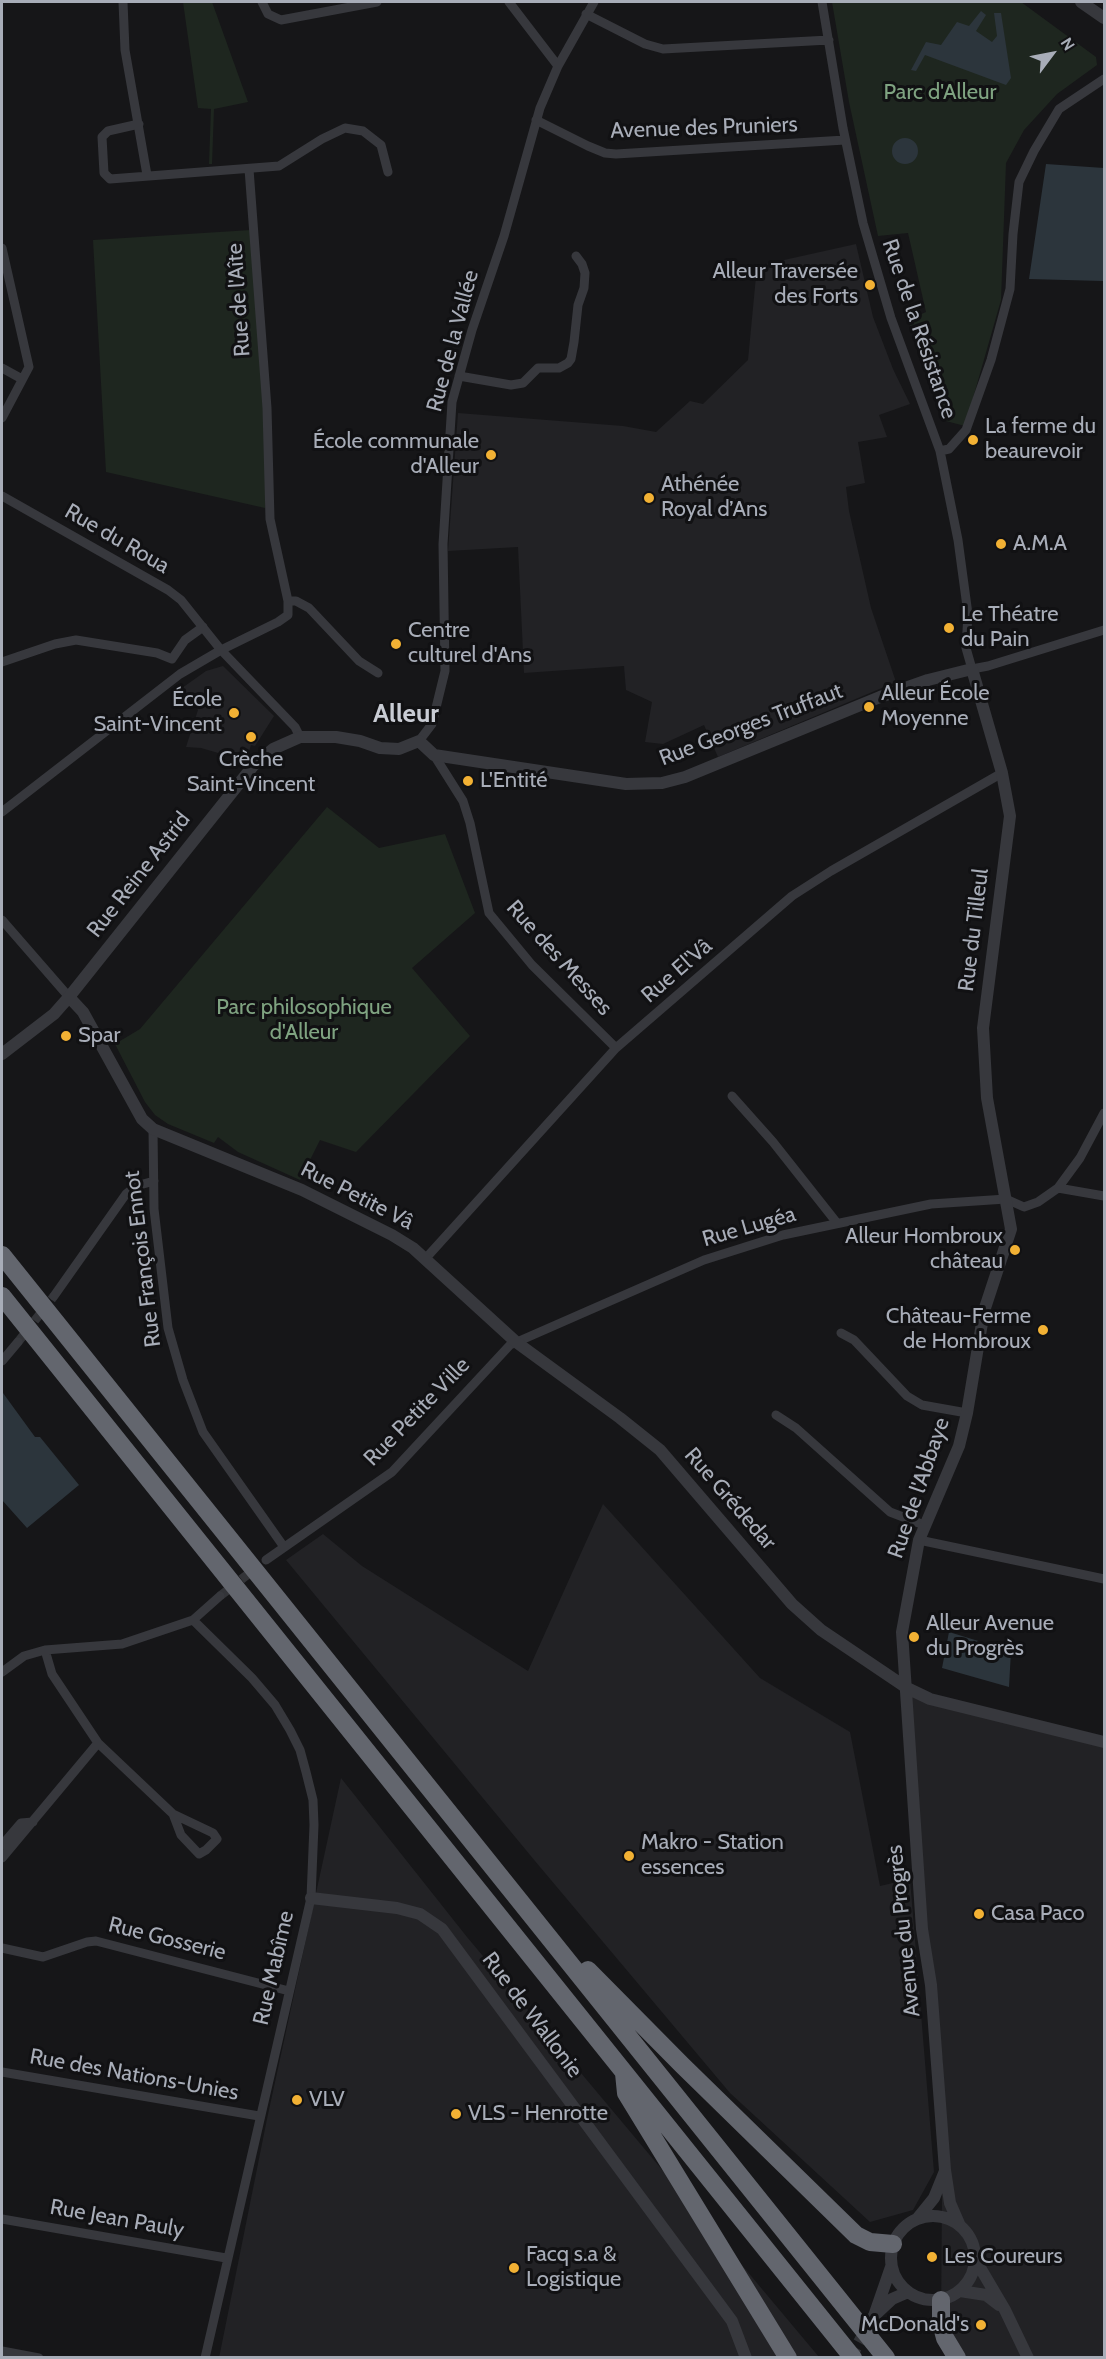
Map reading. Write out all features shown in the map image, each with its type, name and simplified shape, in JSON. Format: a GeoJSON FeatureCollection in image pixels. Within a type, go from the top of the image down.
{"type":"FeatureCollection","features":[{"type":"Feature","properties":{"kind":"highway"},"geometry":{"type":"LineString","coordinates":[[2,1255],[886,2358]]}},
{"type":"Feature","properties":{"kind":"highway"},"geometry":{"type":"LineString","coordinates":[[2,1296],[853,2358]]}},
{"type":"Feature","properties":{"kind":"highway"},"geometry":{"type":"LineString","coordinates":[[435,1795],[455,1810],[586,1967],[690,2073],[856,2235],[870,2242],[893,2244]]}},
{"type":"Feature","properties":{"kind":"highway"},"geometry":{"type":"LineString","coordinates":[[623,2071],[626,2093],[788,2358]]}},
{"type":"Feature","properties":{"kind":"highway"},"geometry":{"type":"LineString","coordinates":[[941,2300],[941,2323],[945,2338],[957,2358]]}},
{"type":"Feature","properties":{"kind":"street"},"geometry":{"type":"LineString","coordinates":[[123,2],[125,51],[140,124],[147,175]]}},
{"type":"Feature","properties":{"kind":"street"},"geometry":{"type":"LineString","coordinates":[[262,2],[268,14],[281,20],[377,2]]}},
{"type":"Feature","properties":{"kind":"street"},"geometry":{"type":"LineString","coordinates":[[509,2],[558,66]]}},
{"type":"Feature","properties":{"kind":"street","name":"Rue de la Vallée"},"geometry":{"type":"LineString","coordinates":[[419,741],[432,724],[445,671],[443,544],[452,402],[471,330],[504,236],[536,120],[558,66],[594,2]]}},
{"type":"Feature","properties":{"kind":"street","name":"Rue de la Résistance"},"geometry":{"type":"LineString","coordinates":[[822,2],[845,141],[863,224],[891,318],[940,451],[958,540],[968,614],[966,648],[972,669]]}},
{"type":"Feature","properties":{"kind":"street"},"geometry":{"type":"LineString","coordinates":[[1081,2],[1104,18]]}},
{"type":"Feature","properties":{"kind":"street"},"geometry":{"type":"LineString","coordinates":[[586,14],[645,44],[663,49],[829,40]]}},
{"type":"Feature","properties":{"kind":"street"},"geometry":{"type":"LineString","coordinates":[[940,451],[949,449],[958,442],[966,430],[991,360],[1010,289],[1012,234],[1019,182],[1059,109],[1104,80]]}},
{"type":"Feature","properties":{"kind":"street","name":"Avenue des Pruniers"},"geometry":{"type":"LineString","coordinates":[[536,120],[597,150],[616,154],[845,141]]}},
{"type":"Feature","properties":{"kind":"street"},"geometry":{"type":"LineString","coordinates":[[140,124],[108,131],[102,137],[104,173],[110,179],[279,166],[321,139],[345,128],[363,131],[381,145],[388,172]]}},
{"type":"Feature","properties":{"kind":"street","name":"Rue de l'Aîte"},"geometry":{"type":"LineString","coordinates":[[249,170],[267,408],[270,519],[288,601]]}},
{"type":"Feature","properties":{"kind":"street"},"geometry":{"type":"LineString","coordinates":[[2,248],[29,367],[2,418]]}},
{"type":"Feature","properties":{"kind":"street"},"geometry":{"type":"LineString","coordinates":[[459,375],[511,385],[523,383],[538,368],[559,368],[571,360],[578,305],[584,288],[585,273],[576,256]]}},
{"type":"Feature","properties":{"kind":"street"},"geometry":{"type":"LineString","coordinates":[[2,368],[22,379]]}},
{"type":"Feature","properties":{"kind":"street","name":"Rue du Roua"},"geometry":{"type":"LineString","coordinates":[[2,496],[168,590],[181,600],[220,650],[288,720],[300,737]]}},
{"type":"Feature","properties":{"kind":"street"},"geometry":{"type":"LineString","coordinates":[[2,812],[180,674],[220,650],[284,619],[290,608],[288,601],[296,601],[309,608],[359,661],[378,673]]}},
{"type":"Feature","properties":{"kind":"street"},"geometry":{"type":"LineString","coordinates":[[171,659],[185,640],[203,627]]}},
{"type":"Feature","properties":{"kind":"street"},"geometry":{"type":"LineString","coordinates":[[972,669],[1104,630]]}},
{"type":"Feature","properties":{"kind":"street"},"geometry":{"type":"LineString","coordinates":[[2,662],[55,644],[76,640],[157,653],[171,659],[180,674]]}},
{"type":"Feature","properties":{"kind":"street","name":"Rue Georges Truffaut"},"geometry":{"type":"LineString","coordinates":[[434,755],[626,784],[662,783],[685,777],[880,697],[928,680],[972,669]]}},
{"type":"Feature","properties":{"kind":"street","name":"Rue du Tilleul"},"geometry":{"type":"LineString","coordinates":[[972,669],[1002,772],[1010,816],[983,1028],[987,1098],[1006,1199]]}},
{"type":"Feature","properties":{"kind":"street","name":"Rue Reine Astrid"},"geometry":{"type":"LineString","coordinates":[[2,1054],[54,1014],[243,777],[273,749],[300,737],[336,737],[360,741],[380,748],[399,749],[419,741]]}},
{"type":"Feature","properties":{"kind":"street"},"geometry":{"type":"LineString","coordinates":[[419,741],[434,755]]}},
{"type":"Feature","properties":{"kind":"street","name":"Rue des Messes"},"geometry":{"type":"LineString","coordinates":[[434,755],[463,801],[470,823],[489,913],[532,965],[616,1048]]}},
{"type":"Feature","properties":{"kind":"street","name":"Rue El'Vâ"},"geometry":{"type":"LineString","coordinates":[[426,1258],[616,1048],[792,896],[1002,772]]}},
{"type":"Feature","properties":{"kind":"street"},"geometry":{"type":"LineString","coordinates":[[2,920],[83,1012],[142,1119],[153,1129]]}},
{"type":"Feature","properties":{"kind":"street"},"geometry":{"type":"LineString","coordinates":[[732,1096],[773,1142],[837,1224]]}},
{"type":"Feature","properties":{"kind":"street"},"geometry":{"type":"LineString","coordinates":[[1104,1113],[1080,1158],[1058,1188],[1104,1196]]}},
{"type":"Feature","properties":{"kind":"street","name":"Rue François Ennot"},"geometry":{"type":"LineString","coordinates":[[153,1129],[154,1209],[168,1328],[183,1380],[203,1432],[284,1547]]}},
{"type":"Feature","properties":{"kind":"street","name":"Rue Petite Vâ"},"geometry":{"type":"LineString","coordinates":[[153,1129],[302,1190],[392,1235],[426,1258],[516,1342]]}},
{"type":"Feature","properties":{"kind":"street"},"geometry":{"type":"LineString","coordinates":[[54,1296],[126,1194],[136,1186],[154,1181]]}},
{"type":"Feature","properties":{"kind":"street","name":"Rue Lugéa"},"geometry":{"type":"LineString","coordinates":[[516,1342],[704,1260],[783,1235],[931,1204],[1006,1199],[1024,1207],[1038,1202],[1058,1188]]}},
{"type":"Feature","properties":{"kind":"street","name":"Rue de l'Abbaye"},"geometry":{"type":"LineString","coordinates":[[907,1688],[902,1632],[919,1540],[959,1446],[967,1413],[984,1311],[1011,1229],[1006,1199]]}},
{"type":"Feature","properties":{"kind":"street"},"geometry":{"type":"LineString","coordinates":[[841,1333],[854,1340],[907,1396],[922,1405],[967,1413]]}},
{"type":"Feature","properties":{"kind":"street"},"geometry":{"type":"LineString","coordinates":[[2,1361],[18,1342]]}},
{"type":"Feature","properties":{"kind":"street","name":"Rue Petite Ville"},"geometry":{"type":"LineString","coordinates":[[266,1560],[392,1472],[489,1367],[516,1342]]}},
{"type":"Feature","properties":{"kind":"street","name":"Rue Grédedar"},"geometry":{"type":"LineString","coordinates":[[516,1342],[660,1450],[792,1604],[821,1630],[907,1688],[930,1699],[1104,1742]]}},
{"type":"Feature","properties":{"kind":"street"},"geometry":{"type":"LineString","coordinates":[[776,1415],[796,1428],[890,1512],[924,1525]]}},
{"type":"Feature","properties":{"kind":"street"},"geometry":{"type":"LineString","coordinates":[[919,1540],[1104,1579]]}},
{"type":"Feature","properties":{"kind":"street"},"geometry":{"type":"LineString","coordinates":[[2,1672],[24,1656],[45,1650],[122,1644],[193,1620],[220,1596]]}},
{"type":"Feature","properties":{"kind":"street","name":"Rue Mabîme"},"geometry":{"type":"LineString","coordinates":[[193,1620],[252,1677],[275,1705],[300,1750],[313,1800],[313,1873],[310,1898],[205,2358]]}},
{"type":"Feature","properties":{"kind":"street"},"geometry":{"type":"LineString","coordinates":[[45,1650],[52,1674],[98,1743],[173,1814],[213,1833],[217,1839],[199,1854],[181,1836],[173,1814]]}},
{"type":"Feature","properties":{"kind":"street","name":"Avenue du Progrès"},"geometry":{"type":"LineString","coordinates":[[907,1688],[922,1929],[931,1985],[945,2170],[950,2203],[960,2226]]}},
{"type":"Feature","properties":{"kind":"street"},"geometry":{"type":"LineString","coordinates":[[2,1858],[98,1743]]}},
{"type":"Feature","properties":{"kind":"street"},"geometry":{"type":"LineString","coordinates":[[2,1845],[21,1823],[33,1822]]}},
{"type":"Feature","properties":{"kind":"street","name":"Rue de Wallonie"},"geometry":{"type":"LineString","coordinates":[[310,1898],[397,1908],[420,1914],[442,1929],[732,2321],[746,2358]]}},
{"type":"Feature","properties":{"kind":"street","name":"Rue Gosserie"},"geometry":{"type":"LineString","coordinates":[[2,1948],[43,1957],[96,1941],[289,1991]]}},
{"type":"Feature","properties":{"kind":"street","name":"Rue des Nations-Unies"},"geometry":{"type":"LineString","coordinates":[[2,2072],[259,2116]]}},
{"type":"Feature","properties":{"kind":"street","name":"Avenue du Progrès"},"geometry":{"type":"LineString","coordinates":[[917,2219],[934,2198],[945,2170]]}},
{"type":"Feature","properties":{"kind":"street"},"geometry":{"type":"LineString","coordinates":[[908,2292],[892,2299],[874,2316],[891,2267],[893,2244],[898,2234],[917,2219],[932,2216],[947,2218],[960,2226],[971,2241],[975,2259],[1005,2310],[1028,2358]]}},
{"type":"Feature","properties":{"kind":"street","name":"Rue Jean Pauly"},"geometry":{"type":"LineString","coordinates":[[2,2219],[226,2258]]}},
{"type":"Feature","properties":{"kind":"street"},"geometry":{"type":"LineString","coordinates":[[891,2267],[897,2281],[908,2292],[930,2301],[941,2300],[960,2291],[971,2277],[975,2259]]}},
{"type":"Feature","properties":{"kind":"street"},"geometry":{"type":"LineString","coordinates":[[960,2291],[986,2295],[1005,2310]]}},
{"type":"Feature","properties":{"kind":"street"},"geometry":{"type":"LineString","coordinates":[[2,2351],[39,2358]]}},
{"type":"Feature","properties":{"kind":"shaded area"},"geometry":{"type":"Polygon","coordinates":[[[981,11],[986,15],[976,31],[992,42],[997,36],[994,13],[1001,13],[1011,78],[1006,85],[925,55],[916,71],[911,70],[926,42],[941,45],[957,22],[969,26],[981,11]]]}},
{"type":"Feature","properties":{"kind":"shaded area"},"geometry":{"type":"Polygon","coordinates":[[[905,138],[914,142],[918,151],[914,160],[905,164],[896,160],[892,151],[896,142],[905,138]]]}},
{"type":"Feature","properties":{"kind":"shaded area"},"geometry":{"type":"Polygon","coordinates":[[[1046,164],[1104,168],[1103,281],[1029,279],[1046,164]]]}},
{"type":"Feature","properties":{"kind":"shaded area","name":"Athénée Royal d’Ans"},"geometry":{"type":"Polygon","coordinates":[[[856,244],[873,317],[893,369],[910,404],[879,415],[887,437],[858,442],[865,483],[846,487],[849,511],[871,608],[896,682],[718,757],[704,725],[663,744],[645,742],[652,702],[626,690],[624,666],[524,673],[518,547],[448,551],[458,413],[623,426],[656,432],[690,401],[703,404],[748,360],[757,266],[856,244]]]}},
{"type":"Feature","properties":{"kind":"shaded area","name":"École Saint-Vincent"},"geometry":{"type":"Polygon","coordinates":[[[223,666],[274,716],[255,746],[251,745],[246,761],[201,748],[186,747],[198,710],[182,688],[206,671],[223,666]]]}},
{"type":"Feature","properties":{"kind":"shaded area"},"geometry":{"type":"Polygon","coordinates":[[[3,1393],[35,1437],[40,1437],[79,1485],[27,1528],[2,1500],[3,1393]]]}},
{"type":"Feature","properties":{"kind":"shaded area"},"geometry":{"type":"Polygon","coordinates":[[[603,1504],[760,1678],[850,1732],[880,1886],[910,1879],[934,2172],[913,2210],[870,2222],[730,2093],[286,1560],[323,1534],[362,1566],[528,1671],[603,1504]]]}},
{"type":"Feature","properties":{"kind":"shaded area"},"geometry":{"type":"Polygon","coordinates":[[[949,1632],[1011,1651],[1009,1687],[942,1668],[949,1632]]]}},
{"type":"Feature","properties":{"kind":"shaded area"},"geometry":{"type":"Polygon","coordinates":[[[910,1695],[1104,1747],[1104,2357],[964,2357],[941,2323],[943,2064],[920,1899],[910,1695]]]}},
{"type":"Feature","properties":{"kind":"shaded area"},"geometry":{"type":"Polygon","coordinates":[[[341,1778],[467,1937],[819,2357],[219,2358],[267,2119],[341,1778]]]}},
{"type":"Feature","properties":{"kind":"green space"},"geometry":{"type":"Polygon","coordinates":[[[183,2],[212,2],[248,102],[214,109],[212,164],[209,164],[211,109],[198,108],[183,2]]]}},
{"type":"Feature","properties":{"kind":"green space","name":"Parc d'Alleur"},"geometry":{"type":"Polygon","coordinates":[[[832,2],[1021,2],[1096,57],[1097,65],[1057,94],[1024,130],[1006,163],[1001,300],[965,426],[946,421],[908,320],[926,312],[908,233],[878,236],[849,102],[832,2]]]}},
{"type":"Feature","properties":{"kind":"green space"},"geometry":{"type":"Polygon","coordinates":[[[251,230],[267,408],[265,508],[106,472],[93,240],[251,230]]]}},
{"type":"Feature","properties":{"kind":"green space","name":"Parc philosophique d'Alleur"},"geometry":{"type":"Polygon","coordinates":[[[327,807],[379,848],[445,834],[475,913],[412,968],[470,1036],[356,1152],[320,1140],[300,1180],[238,1152],[218,1137],[214,1143],[168,1124],[155,1115],[145,1102],[115,1044],[140,1029],[327,807]]]}},
{"type":"Feature","properties":{"kind":"tunnel"},"geometry":{"type":"LineString","coordinates":[[18,1342],[54,1296]]}},
{"type":"Feature","properties":{"kind":"tunnel"},"geometry":{"type":"LineString","coordinates":[[220,1596],[256,1568]]}},
{"type":"Feature","properties":{"kind":"tunnel"},"geometry":{"type":"LineString","coordinates":[[850,2358],[874,2316]]}},
{"type":"Feature","properties":{"kind":"place","name":"Alleur Traversée des Forts"},"geometry":{"type":"Point","coordinates":[870,285]}},
{"type":"Feature","properties":{"kind":"place","name":"La ferme du beaurevoir"},"geometry":{"type":"Point","coordinates":[973,440]}},
{"type":"Feature","properties":{"kind":"place","name":"École communale d'Alleur"},"geometry":{"type":"Point","coordinates":[491,455]}},
{"type":"Feature","properties":{"kind":"place","name":"Athénée Royal d’Ans"},"geometry":{"type":"Point","coordinates":[649,498]}},
{"type":"Feature","properties":{"kind":"place","name":"A.M.A"},"geometry":{"type":"Point","coordinates":[1001,544]}},
{"type":"Feature","properties":{"kind":"place","name":"Le Théatre du Pain"},"geometry":{"type":"Point","coordinates":[949,628]}},
{"type":"Feature","properties":{"kind":"place","name":"Centre culturel d'Ans"},"geometry":{"type":"Point","coordinates":[396,644]}},
{"type":"Feature","properties":{"kind":"place","name":"Alleur École Moyenne"},"geometry":{"type":"Point","coordinates":[869,707]}},
{"type":"Feature","properties":{"kind":"place","name":"École Saint-Vincent"},"geometry":{"type":"Point","coordinates":[234,713]}},
{"type":"Feature","properties":{"kind":"place","name":"Crèche Saint-Vincent"},"geometry":{"type":"Point","coordinates":[251,737]}},
{"type":"Feature","properties":{"kind":"place","name":"L'Entité"},"geometry":{"type":"Point","coordinates":[468,781]}},
{"type":"Feature","properties":{"kind":"place","name":"Spar"},"geometry":{"type":"Point","coordinates":[66,1036]}},
{"type":"Feature","properties":{"kind":"place","name":"Alleur Hombroux château"},"geometry":{"type":"Point","coordinates":[1015,1250]}},
{"type":"Feature","properties":{"kind":"place","name":"Château-Ferme de Hombroux"},"geometry":{"type":"Point","coordinates":[1043,1330]}},
{"type":"Feature","properties":{"kind":"place","name":"Alleur Avenue du Progrès"},"geometry":{"type":"Point","coordinates":[914,1637]}},
{"type":"Feature","properties":{"kind":"place","name":"Makro - Station essences"},"geometry":{"type":"Point","coordinates":[629,1856]}},
{"type":"Feature","properties":{"kind":"place","name":"Casa Paco"},"geometry":{"type":"Point","coordinates":[979,1914]}},
{"type":"Feature","properties":{"kind":"place","name":"VLV"},"geometry":{"type":"Point","coordinates":[297,2100]}},
{"type":"Feature","properties":{"kind":"place","name":"VLS - Henrotte"},"geometry":{"type":"Point","coordinates":[456,2114]}},
{"type":"Feature","properties":{"kind":"place","name":"Les Coureurs"},"geometry":{"type":"Point","coordinates":[932,2257]}},
{"type":"Feature","properties":{"kind":"place","name":"Facq s.a & Logistique"},"geometry":{"type":"Point","coordinates":[514,2268]}},
{"type":"Feature","properties":{"kind":"place","name":"McDonald's"},"geometry":{"type":"Point","coordinates":[981,2325]}},
{"type":"Feature","properties":{"kind":"district","name":"Alleur"},"geometry":{"type":"Point","coordinates":[406,714]}}]}
